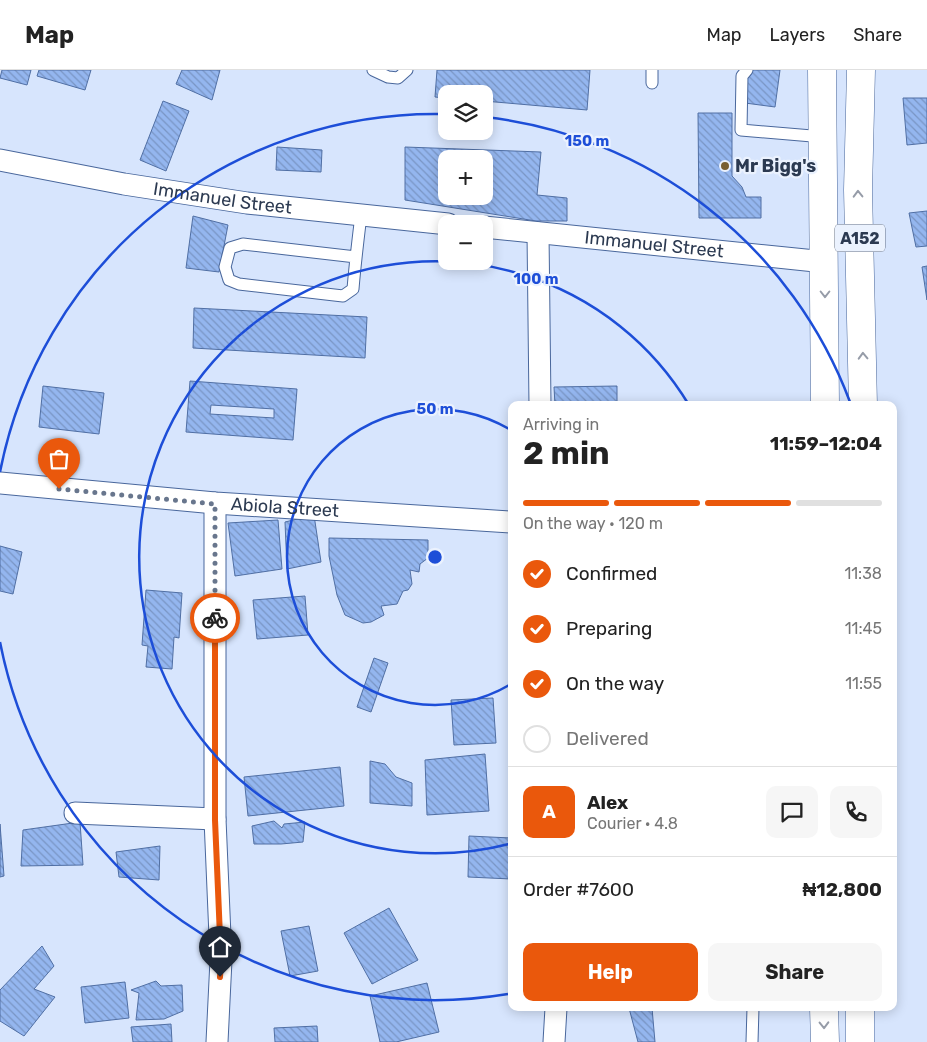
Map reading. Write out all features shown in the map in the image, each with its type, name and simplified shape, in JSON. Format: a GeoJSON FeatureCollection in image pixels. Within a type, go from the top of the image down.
{"type":"FeatureCollection","features":[{"type":"Feature","properties":{"kind":"main road","name":"A152"},"geometry":{"type":"LineString","coordinates":[[822,70],[826,401]]}},
{"type":"Feature","properties":{"kind":"main road","name":"A152"},"geometry":{"type":"LineString","coordinates":[[861,70],[858,190],[863,401]]}},
{"type":"Feature","properties":{"kind":"main road"},"geometry":{"type":"LineString","coordinates":[[824,1011],[824,1042]]}},
{"type":"Feature","properties":{"kind":"main road"},"geometry":{"type":"LineString","coordinates":[[860,1011],[860,1042]]}},
{"type":"Feature","properties":{"kind":"street","name":"Immanuel Street"},"geometry":{"type":"LineString","coordinates":[[0,160],[124,184],[247,203],[438,223]]}},
{"type":"Feature","properties":{"kind":"street","name":"Immanuel Street"},"geometry":{"type":"LineString","coordinates":[[493,228],[825,262]]}},
{"type":"Feature","properties":{"kind":"street"},"geometry":{"type":"LineString","coordinates":[[538,233],[540,401]]}},
{"type":"Feature","properties":{"kind":"street","name":"Abiola Street"},"geometry":{"type":"LineString","coordinates":[[0,483],[215,504],[508,522]]}},
{"type":"Feature","properties":{"kind":"street"},"geometry":{"type":"LineString","coordinates":[[215,504],[215,820],[221,960],[217,1042]]}},
{"type":"Feature","properties":{"kind":"street"},"geometry":{"type":"LineString","coordinates":[[75,813],[215,820]]}},
{"type":"Feature","properties":{"kind":"street"},"geometry":{"type":"LineString","coordinates":[[554,1042],[556,1011]]}},
{"type":"Feature","properties":{"kind":"lane"},"geometry":{"type":"LineString","coordinates":[[373,70],[388,77],[398,78],[407,70]]}},
{"type":"Feature","properties":{"kind":"lane"},"geometry":{"type":"LineString","coordinates":[[652,70],[652,83]]}},
{"type":"Feature","properties":{"kind":"lane"},"geometry":{"type":"LineString","coordinates":[[747,70],[742,76],[741,130],[824,137]]}},
{"type":"Feature","properties":{"kind":"lane"},"geometry":{"type":"LineString","coordinates":[[356,257],[243,244],[230,248],[225,267],[229,280],[239,284],[343,296],[352,289],[356,257],[361,215]]}},
{"type":"Feature","properties":{"kind":"lane"},"geometry":{"type":"LineString","coordinates":[[752,1042],[754,1011]]}},
{"type":"Feature","properties":{"kind":"building"},"geometry":{"type":"Polygon","coordinates":[[[2,70],[31,70],[27,85],[0,78],[2,70]]]}},
{"type":"Feature","properties":{"kind":"building"},"geometry":{"type":"Polygon","coordinates":[[[39,70],[91,70],[85,90],[37,76],[39,70]]]}},
{"type":"Feature","properties":{"kind":"building"},"geometry":{"type":"Polygon","coordinates":[[[182,70],[220,70],[212,100],[176,84],[182,70]]]}},
{"type":"Feature","properties":{"kind":"building"},"geometry":{"type":"Polygon","coordinates":[[[437,70],[590,70],[587,110],[493,102],[493,85],[438,85],[438,97],[435,97],[437,70]]]}},
{"type":"Feature","properties":{"kind":"building"},"geometry":{"type":"Polygon","coordinates":[[[748,70],[780,70],[775,107],[745,103],[748,70]]]}},
{"type":"Feature","properties":{"kind":"building"},"geometry":{"type":"Polygon","coordinates":[[[903,98],[927,98],[927,143],[907,145],[903,98]]]}},
{"type":"Feature","properties":{"kind":"building"},"geometry":{"type":"Polygon","coordinates":[[[163,101],[189,111],[166,171],[140,160],[163,101]]]}},
{"type":"Feature","properties":{"kind":"building"},"geometry":{"type":"Polygon","coordinates":[[[698,113],[732,113],[732,176],[742,187],[746,197],[761,197],[761,218],[699,218],[698,113]]]}},
{"type":"Feature","properties":{"kind":"building"},"geometry":{"type":"Polygon","coordinates":[[[277,147],[322,150],[321,172],[276,170],[277,147]]]}},
{"type":"Feature","properties":{"kind":"building"},"geometry":{"type":"Polygon","coordinates":[[[405,147],[487,150],[438,150],[438,205],[493,205],[493,150],[541,152],[537,195],[567,198],[567,221],[536,221],[405,200],[405,147]]]}},
{"type":"Feature","properties":{"kind":"building"},"geometry":{"type":"Polygon","coordinates":[[[927,211],[927,246],[916,247],[909,213],[927,211]]]}},
{"type":"Feature","properties":{"kind":"building"},"geometry":{"type":"Polygon","coordinates":[[[193,216],[228,225],[219,272],[186,268],[193,216]]]}},
{"type":"Feature","properties":{"kind":"building"},"geometry":{"type":"Polygon","coordinates":[[[927,266],[927,300],[922,267],[927,266]]]}},
{"type":"Feature","properties":{"kind":"building"},"geometry":{"type":"Polygon","coordinates":[[[194,308],[367,317],[365,358],[193,348],[194,308]]]}},
{"type":"Feature","properties":{"kind":"building"},"geometry":{"type":"Polygon","coordinates":[[[190,381],[297,389],[293,440],[186,432],[190,381]],[[211,405],[210,414],[274,418],[274,409],[211,405]]]}},
{"type":"Feature","properties":{"kind":"building"},"geometry":{"type":"Polygon","coordinates":[[[43,386],[104,393],[99,434],[39,427],[43,386]]]}},
{"type":"Feature","properties":{"kind":"building"},"geometry":{"type":"Polygon","coordinates":[[[617,386],[617,401],[555,401],[554,387],[617,386]]]}},
{"type":"Feature","properties":{"kind":"building"},"geometry":{"type":"Polygon","coordinates":[[[314,515],[321,562],[287,569],[285,522],[314,515]]]}},
{"type":"Feature","properties":{"kind":"building"},"geometry":{"type":"Polygon","coordinates":[[[278,520],[282,569],[235,576],[228,523],[278,520]]]}},
{"type":"Feature","properties":{"kind":"building"},"geometry":{"type":"Polygon","coordinates":[[[329,538],[428,540],[428,558],[420,564],[419,572],[410,570],[412,584],[408,590],[403,591],[397,604],[381,606],[384,615],[371,622],[363,623],[345,615],[337,595],[329,556],[329,538]]]}},
{"type":"Feature","properties":{"kind":"building"},"geometry":{"type":"Polygon","coordinates":[[[0,546],[22,552],[13,594],[0,591],[0,546]]]}},
{"type":"Feature","properties":{"kind":"building"},"geometry":{"type":"Polygon","coordinates":[[[146,590],[182,593],[179,638],[174,637],[172,669],[146,667],[148,646],[142,645],[146,590]]]}},
{"type":"Feature","properties":{"kind":"building"},"geometry":{"type":"Polygon","coordinates":[[[305,596],[308,635],[257,639],[253,600],[305,596]]]}},
{"type":"Feature","properties":{"kind":"building"},"geometry":{"type":"Polygon","coordinates":[[[374,658],[388,663],[371,712],[357,707],[374,658]]]}},
{"type":"Feature","properties":{"kind":"building"},"geometry":{"type":"Polygon","coordinates":[[[493,698],[496,743],[454,745],[451,700],[493,698]]]}},
{"type":"Feature","properties":{"kind":"building"},"geometry":{"type":"Polygon","coordinates":[[[485,754],[489,811],[427,815],[425,760],[485,754]]]}},
{"type":"Feature","properties":{"kind":"building"},"geometry":{"type":"Polygon","coordinates":[[[370,761],[385,764],[396,777],[412,783],[412,806],[370,803],[370,761]]]}},
{"type":"Feature","properties":{"kind":"building"},"geometry":{"type":"Polygon","coordinates":[[[340,767],[344,806],[248,816],[244,777],[340,767]]]}},
{"type":"Feature","properties":{"kind":"building"},"geometry":{"type":"Polygon","coordinates":[[[274,821],[282,828],[284,824],[305,822],[303,842],[254,844],[252,826],[274,821]]]}},
{"type":"Feature","properties":{"kind":"building"},"geometry":{"type":"Polygon","coordinates":[[[80,822],[83,865],[21,866],[23,830],[80,822]]]}},
{"type":"Feature","properties":{"kind":"building"},"geometry":{"type":"Polygon","coordinates":[[[0,824],[4,876],[0,877],[0,824]]]}},
{"type":"Feature","properties":{"kind":"building"},"geometry":{"type":"Polygon","coordinates":[[[469,836],[508,838],[508,879],[468,877],[469,836]]]}},
{"type":"Feature","properties":{"kind":"building"},"geometry":{"type":"Polygon","coordinates":[[[160,846],[159,880],[119,877],[116,852],[160,846]]]}},
{"type":"Feature","properties":{"kind":"building"},"geometry":{"type":"Polygon","coordinates":[[[389,908],[418,960],[372,984],[344,933],[389,908]]]}},
{"type":"Feature","properties":{"kind":"building"},"geometry":{"type":"Polygon","coordinates":[[[309,926],[318,971],[290,976],[281,931],[309,926]]]}},
{"type":"Feature","properties":{"kind":"building"},"geometry":{"type":"Polygon","coordinates":[[[42,946],[54,966],[34,989],[55,997],[24,1036],[0,1021],[0,990],[42,946]]]}},
{"type":"Feature","properties":{"kind":"building"},"geometry":{"type":"Polygon","coordinates":[[[156,981],[161,986],[182,985],[183,1011],[164,1019],[136,1020],[139,993],[131,990],[156,981]]]}},
{"type":"Feature","properties":{"kind":"building"},"geometry":{"type":"Polygon","coordinates":[[[125,982],[129,1018],[85,1023],[81,987],[125,982]]]}},
{"type":"Feature","properties":{"kind":"building"},"geometry":{"type":"Polygon","coordinates":[[[427,983],[439,1032],[396,1042],[380,1042],[370,996],[427,983]]]}},
{"type":"Feature","properties":{"kind":"building"},"geometry":{"type":"Polygon","coordinates":[[[630,1011],[652,1011],[655,1042],[638,1042],[630,1011]]]}},
{"type":"Feature","properties":{"kind":"building"},"geometry":{"type":"Polygon","coordinates":[[[171,1024],[172,1042],[133,1042],[131,1027],[171,1024]]]}},
{"type":"Feature","properties":{"kind":"building"},"geometry":{"type":"Polygon","coordinates":[[[317,1026],[318,1042],[275,1042],[274,1028],[317,1026]]]}},
{"type":"Feature","properties":{"kind":"way so far"},"geometry":{"type":"LineString","coordinates":[[59,489],[215,504],[215,618]]}},
{"type":"Feature","properties":{"kind":"place","name":"Mr Bigg's"},"geometry":{"type":"Point","coordinates":[725,166]}},
{"type":"Feature","properties":{"kind":"route"},"geometry":{"type":"LineString","coordinates":[[215,618],[215,820],[221,960],[220,977]]}}]}
